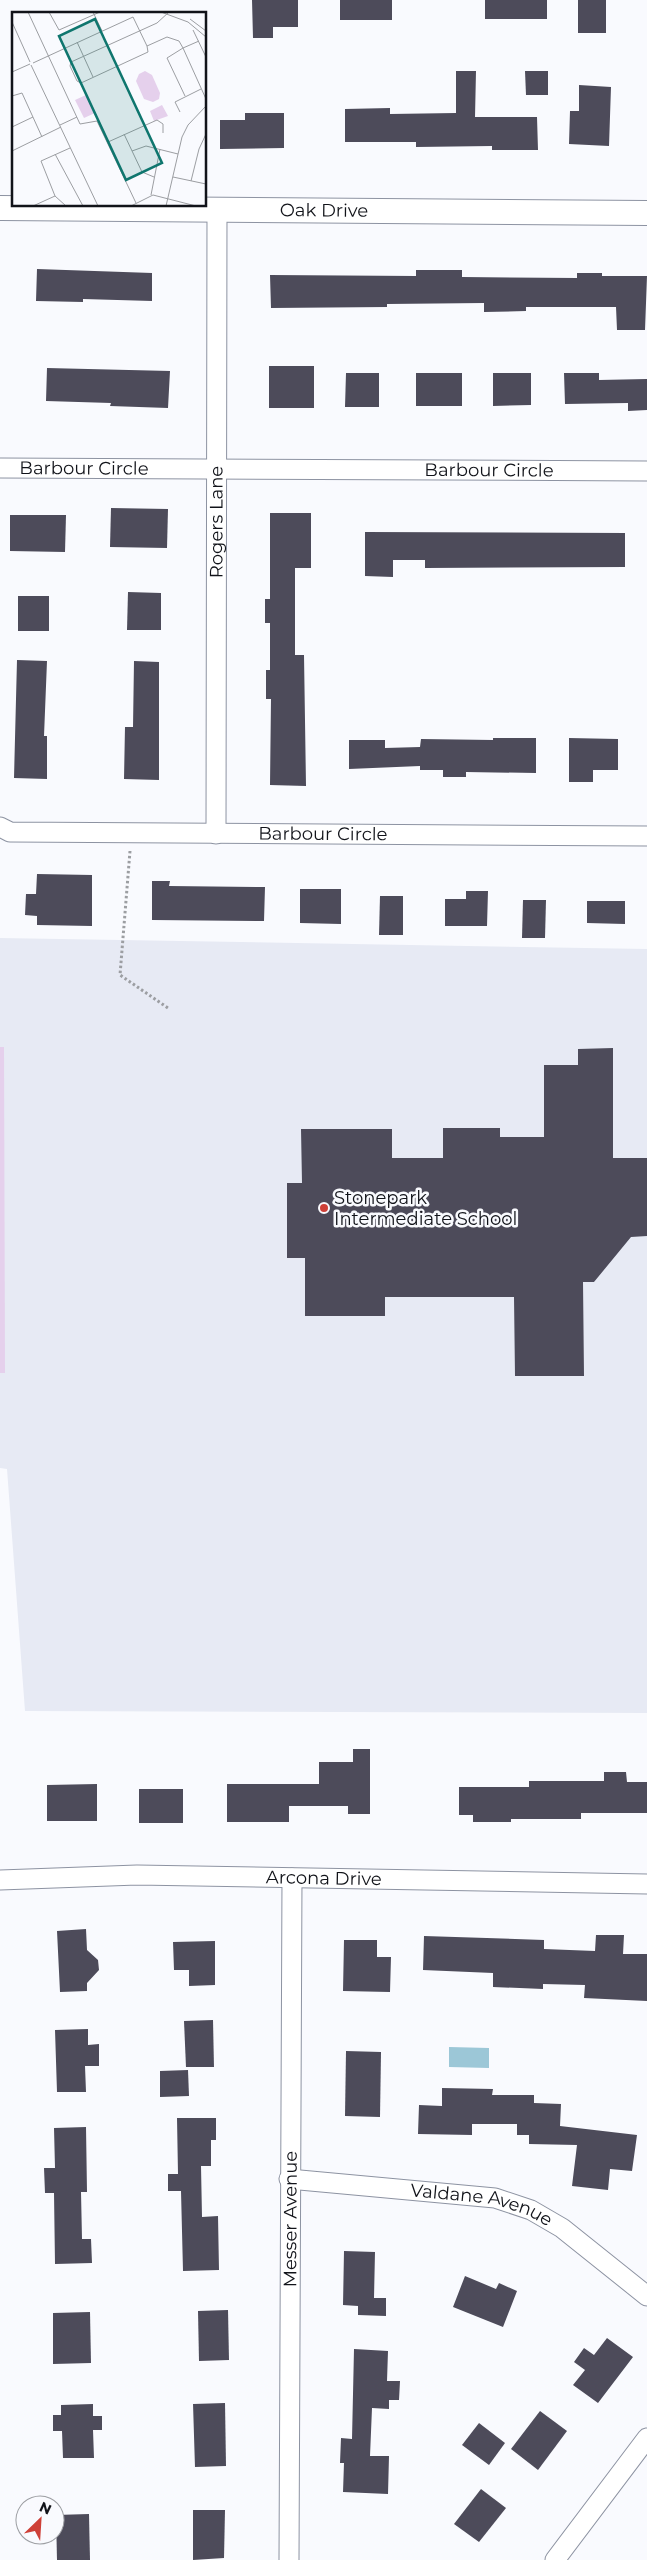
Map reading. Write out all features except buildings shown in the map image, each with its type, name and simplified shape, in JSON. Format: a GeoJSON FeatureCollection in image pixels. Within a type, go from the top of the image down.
{"type":"FeatureCollection","features":[{"type":"Feature","properties":{"kind":"street","name":"Oak Drive"},"geometry":{"type":"LineString","coordinates":[[0,208],[647,213]]}},
{"type":"Feature","properties":{"kind":"street","name":"Rogers Lane"},"geometry":{"type":"LineString","coordinates":[[216,834],[217,210]]}},
{"type":"Feature","properties":{"kind":"street","name":"Barbour Circle"},"geometry":{"type":"LineString","coordinates":[[0,468],[647,471]]}},
{"type":"Feature","properties":{"kind":"street","name":"Barbour Circle"},"geometry":{"type":"LineString","coordinates":[[0,827],[10,832],[647,836]]}},
{"type":"Feature","properties":{"kind":"street","name":"Arcona Drive"},"geometry":{"type":"LineString","coordinates":[[0,1880],[137,1875],[647,1884]]}},
{"type":"Feature","properties":{"kind":"street","name":"Messer Avenue"},"geometry":{"type":"LineString","coordinates":[[289,2560],[292,1878]]}},
{"type":"Feature","properties":{"kind":"street","name":"Valdane Avenue"},"geometry":{"type":"LineString","coordinates":[[290,2179],[495,2198],[531,2210],[562,2228],[647,2296]]}},
{"type":"Feature","properties":{"kind":"street"},"geometry":{"type":"LineString","coordinates":[[555,2560],[647,2438]]}},
{"type":"Feature","properties":{"kind":"path"},"geometry":{"type":"LineString","coordinates":[[132,833],[120,976],[168,1008]]}},
{"type":"Feature","properties":{"kind":"shaded area","name":"Stonepark Intermediate School"},"geometry":{"type":"Polygon","coordinates":[[[0,938],[647,949],[647,1713],[25,1711],[7,1469],[0,1468],[0,938]]]}},
{"type":"Feature","properties":{"kind":"shaded area"},"geometry":{"type":"Polygon","coordinates":[[[0,1047],[4,1047],[5,1373],[0,1373],[0,1047]]]}},
{"type":"Feature","properties":{"kind":"water"},"geometry":{"type":"Polygon","coordinates":[[[449,2047],[489,2048],[489,2068],[449,2067],[449,2047]]]}},
{"type":"Feature","properties":{"kind":"place","name":"Stonepark Intermediate School"},"geometry":{"type":"Point","coordinates":[324,1208]}}]}
